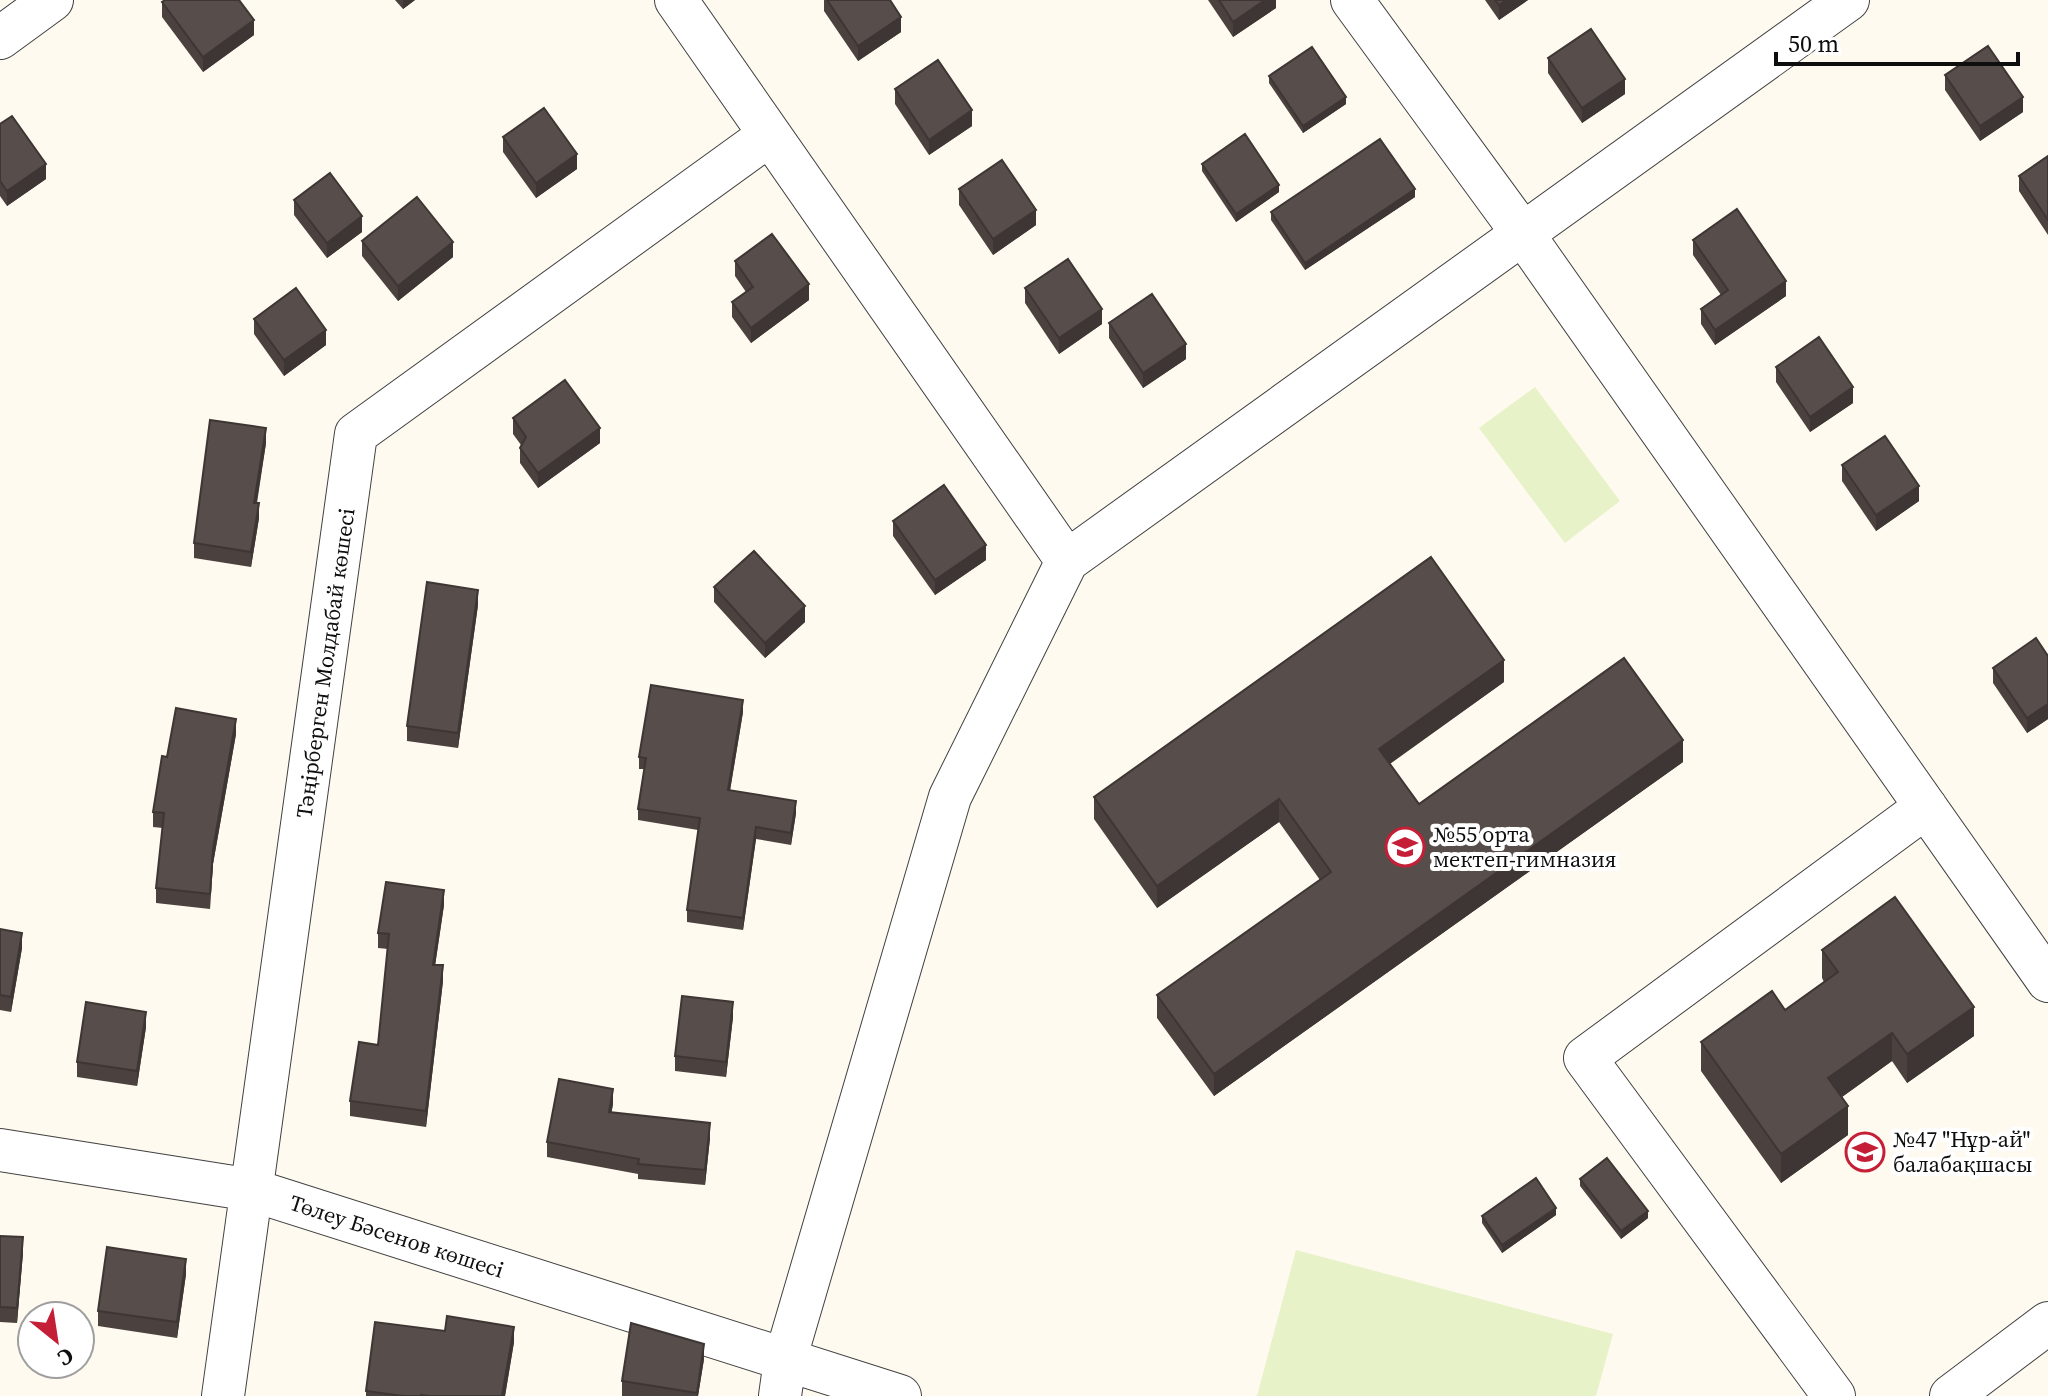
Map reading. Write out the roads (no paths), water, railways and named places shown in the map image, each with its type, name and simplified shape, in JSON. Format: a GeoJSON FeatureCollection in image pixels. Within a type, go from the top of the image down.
{"type":"FeatureCollection","features":[{"type":"Feature","properties":{"kind":"street"},"geometry":{"type":"LineString","coordinates":[[0,38],[52,0]]}},
{"type":"Feature","properties":{"kind":"street"},"geometry":{"type":"LineString","coordinates":[[676,0],[1067,561]]}},
{"type":"Feature","properties":{"kind":"street"},"geometry":{"type":"LineString","coordinates":[[1352,0],[1523,234],[2048,981]]}},
{"type":"Feature","properties":{"kind":"street"},"geometry":{"type":"LineString","coordinates":[[782,1378],[950,797],[1067,561],[1848,0]]}},
{"type":"Feature","properties":{"kind":"street","name":"Тәңірберген Молдабай көшесі"},"geometry":{"type":"LineString","coordinates":[[223,1396],[356,434],[768,136]]}},
{"type":"Feature","properties":{"kind":"street"},"geometry":{"type":"LineString","coordinates":[[1834,1396],[1585,1058],[1926,807]]}},
{"type":"Feature","properties":{"kind":"street","name":"Төлеу Бәсенов көшесі"},"geometry":{"type":"LineString","coordinates":[[0,1150],[252,1190],[782,1378],[900,1396]]}},
{"type":"Feature","properties":{"kind":"street"},"geometry":{"type":"LineString","coordinates":[[1951,1396],[2048,1323]]}},
{"type":"Feature","properties":{"kind":"place","name":"№55 орта мектеп-гимназия"},"geometry":{"type":"Point","coordinates":[1405,847]}},
{"type":"Feature","properties":{"kind":"place","name":"№47 \"Нұр-ай\" балабақшасы"},"geometry":{"type":"Point","coordinates":[1865,1152]}}]}
